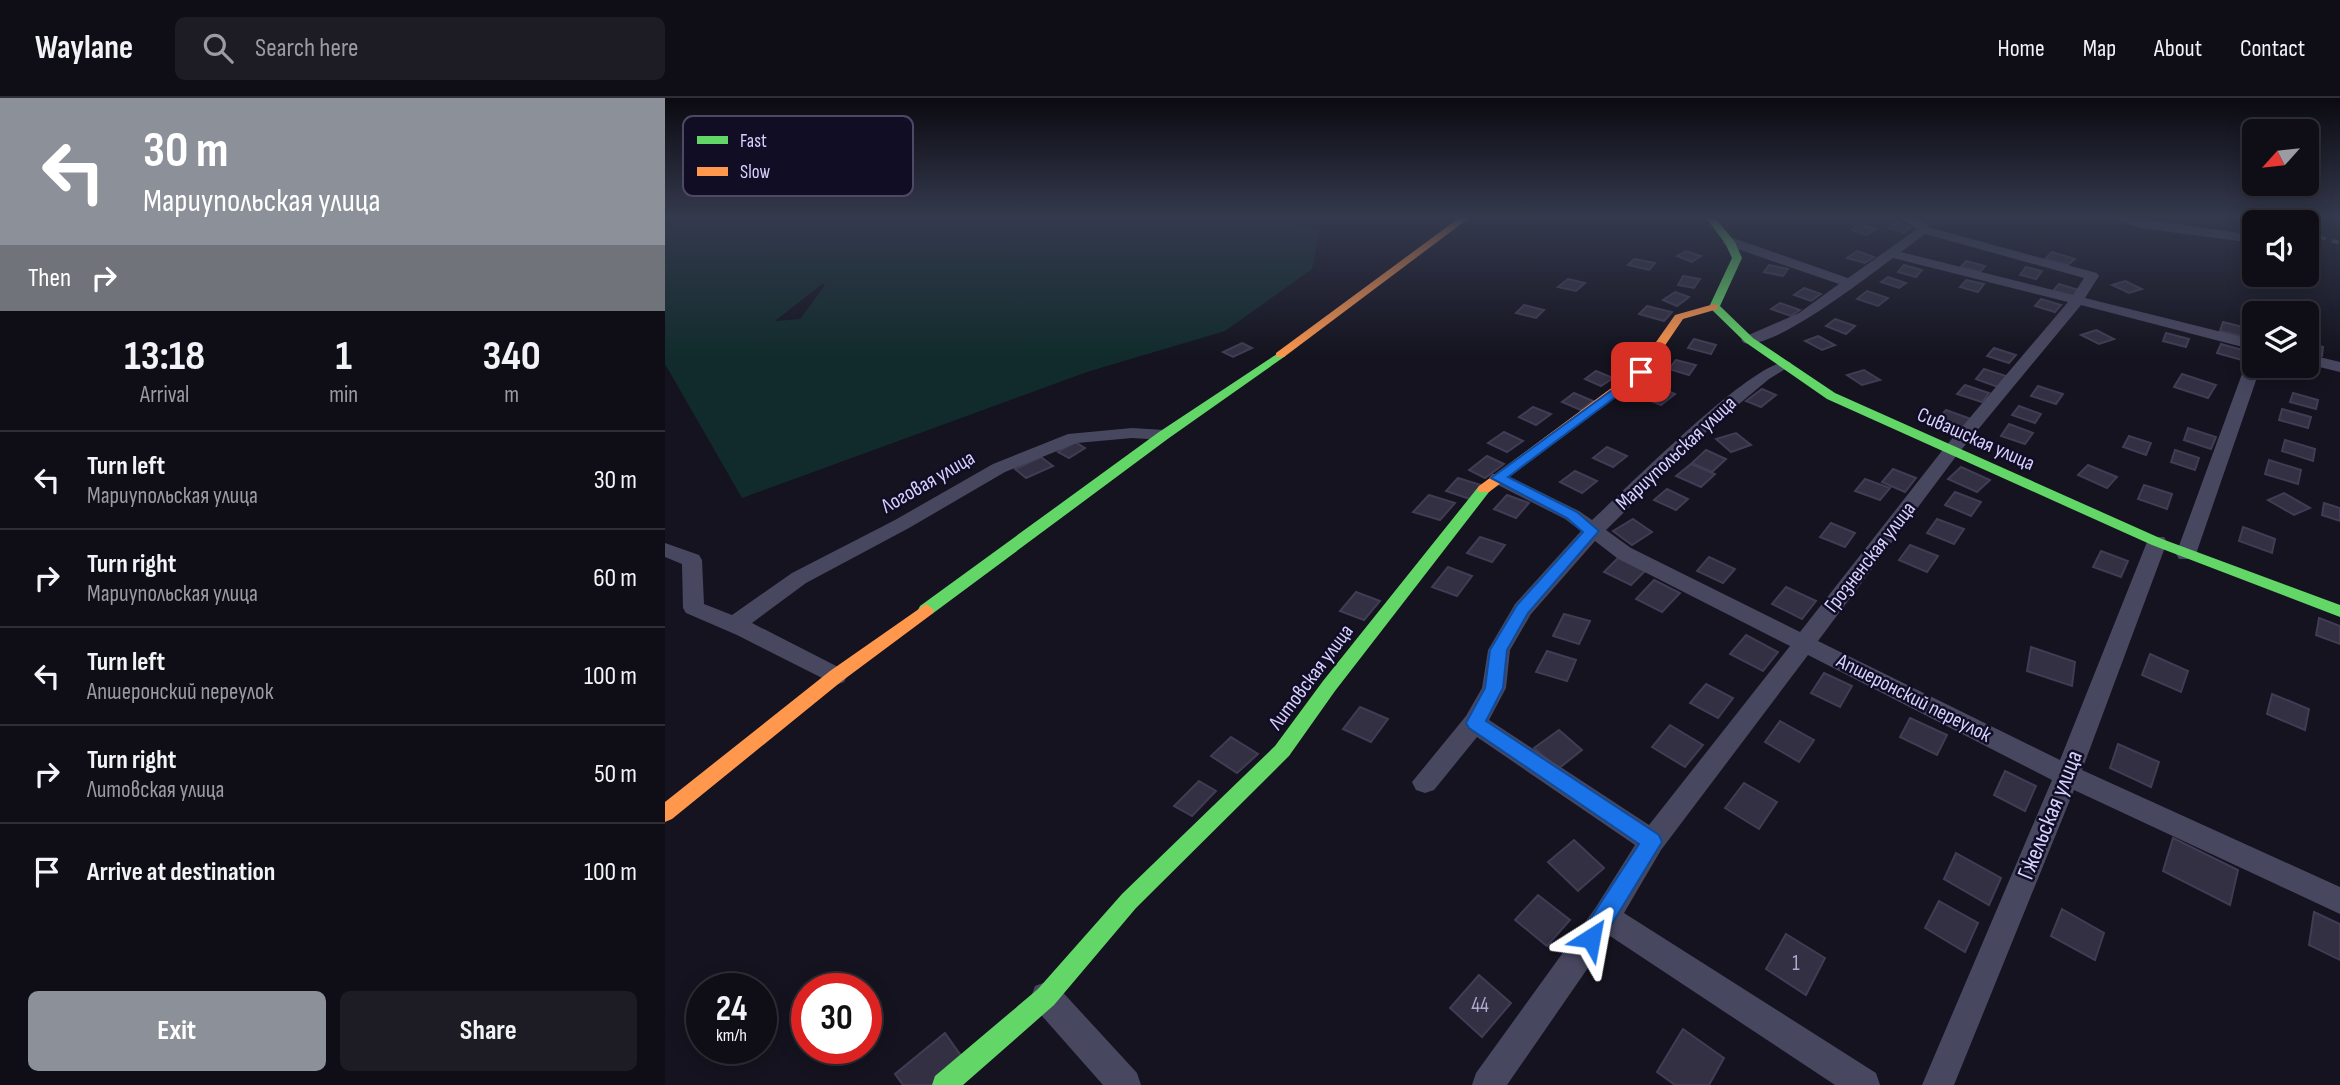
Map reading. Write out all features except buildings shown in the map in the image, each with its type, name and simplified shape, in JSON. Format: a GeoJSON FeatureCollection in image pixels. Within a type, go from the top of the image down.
{"type":"FeatureCollection","features":[{"type":"Feature","properties":{"kind":"street"},"geometry":{"type":"LineString","coordinates":[[665,813],[836,676],[1164,435],[1253,375],[1403,264]]}},
{"type":"Feature","properties":{"kind":"street"},"geometry":{"type":"LineString","coordinates":[[1714,307],[1713,298],[1735,264]]}},
{"type":"Feature","properties":{"kind":"street"},"geometry":{"type":"LineString","coordinates":[[1795,264],[1850,283]]}},
{"type":"Feature","properties":{"kind":"street"},"geometry":{"type":"LineString","coordinates":[[1749,340],[1804,316],[1876,264]]}},
{"type":"Feature","properties":{"kind":"street"},"geometry":{"type":"LineString","coordinates":[[1929,264],[2242,342]]}},
{"type":"Feature","properties":{"kind":"street","name":"Грозненская улица"},"geometry":{"type":"LineString","coordinates":[[1652,842],[1951,451],[2076,302],[2092,276],[2048,264]]}},
{"type":"Feature","properties":{"kind":"street","name":"Сивашская улица"},"geometry":{"type":"LineString","coordinates":[[1714,307],[1749,340],[1831,396],[2157,542],[2340,611]]}},
{"type":"Feature","properties":{"kind":"street","name":"Литовская улица"},"geometry":{"type":"LineString","coordinates":[[943,1085],[1046,997],[1129,901],[1282,751],[1329,686],[1484,489],[1641,372],[1679,317],[1714,307]]}},
{"type":"Feature","properties":{"kind":"street"},"geometry":{"type":"LineString","coordinates":[[2319,362],[2340,367]]}},
{"type":"Feature","properties":{"kind":"street","name":"Мариупольская улица"},"geometry":{"type":"LineString","coordinates":[[1425,782],[1475,723],[1494,688],[1499,650],[1523,609],[1592,531],[1702,426],[1763,376],[1784,365]]}},
{"type":"Feature","properties":{"kind":"street"},"geometry":{"type":"LineString","coordinates":[[2186,554],[2249,378]]}},
{"type":"Feature","properties":{"kind":"street","name":"Логовая улица"},"geometry":{"type":"LineString","coordinates":[[734,625],[799,578],[902,524],[999,468],[1074,438],[1132,433],[1164,435]]}},
{"type":"Feature","properties":{"kind":"street","name":"Апшеронский переулок"},"geometry":{"type":"LineString","coordinates":[[1498,478],[1572,515],[1624,554],[2067,775],[2340,901]]}},
{"type":"Feature","properties":{"kind":"street","name":"Гжельская улица"},"geometry":{"type":"LineString","coordinates":[[1938,1085],[2067,775],[2157,542]]}},
{"type":"Feature","properties":{"kind":"street"},"geometry":{"type":"LineString","coordinates":[[665,550],[692,560],[694,608],[836,676]]}},
{"type":"Feature","properties":{"kind":"street"},"geometry":{"type":"LineString","coordinates":[[1475,723],[1652,842],[1606,917],[1488,1085]]}},
{"type":"Feature","properties":{"kind":"street"},"geometry":{"type":"LineString","coordinates":[[1606,917],[1864,1085]]}},
{"type":"Feature","properties":{"kind":"street"},"geometry":{"type":"LineString","coordinates":[[1046,997],[1125,1085]]}},
{"type":"Feature","properties":{"kind":"green space"},"geometry":{"type":"Polygon","coordinates":[[[665,264],[1313,264],[1312,269],[1225,331],[1087,372],[742,498],[665,364],[665,264]],[[822,284],[775,321],[800,319],[825,285],[822,284]]]}},
{"type":"Feature","properties":{"kind":"traffic: fast"},"geometry":{"type":"LineString","coordinates":[[1735,264],[1715,300],[1714,307],[1749,340],[1831,396],[2157,542],[2340,611]]}},
{"type":"Feature","properties":{"kind":"traffic: fast"},"geometry":{"type":"LineString","coordinates":[[926,610],[1164,435],[1280,355]]}},
{"type":"Feature","properties":{"kind":"traffic: fast"},"geometry":{"type":"LineString","coordinates":[[944,1085],[1046,997],[1129,901],[1282,751],[1329,686],[1484,489]]}},
{"type":"Feature","properties":{"kind":"traffic: slow"},"geometry":{"type":"LineString","coordinates":[[1280,355],[1403,264]]}},
{"type":"Feature","properties":{"kind":"traffic: slow"},"geometry":{"type":"LineString","coordinates":[[1484,489],[1641,372],[1679,317],[1714,307]]}},
{"type":"Feature","properties":{"kind":"traffic: slow"},"geometry":{"type":"LineString","coordinates":[[665,813],[836,676],[926,610]]}},
{"type":"Feature","properties":{"kind":"route"},"geometry":{"type":"LineString","coordinates":[[1591,938],[1652,842],[1475,723],[1494,688],[1499,650],[1523,609],[1592,531],[1548,501],[1498,478],[1641,372]]}}]}
